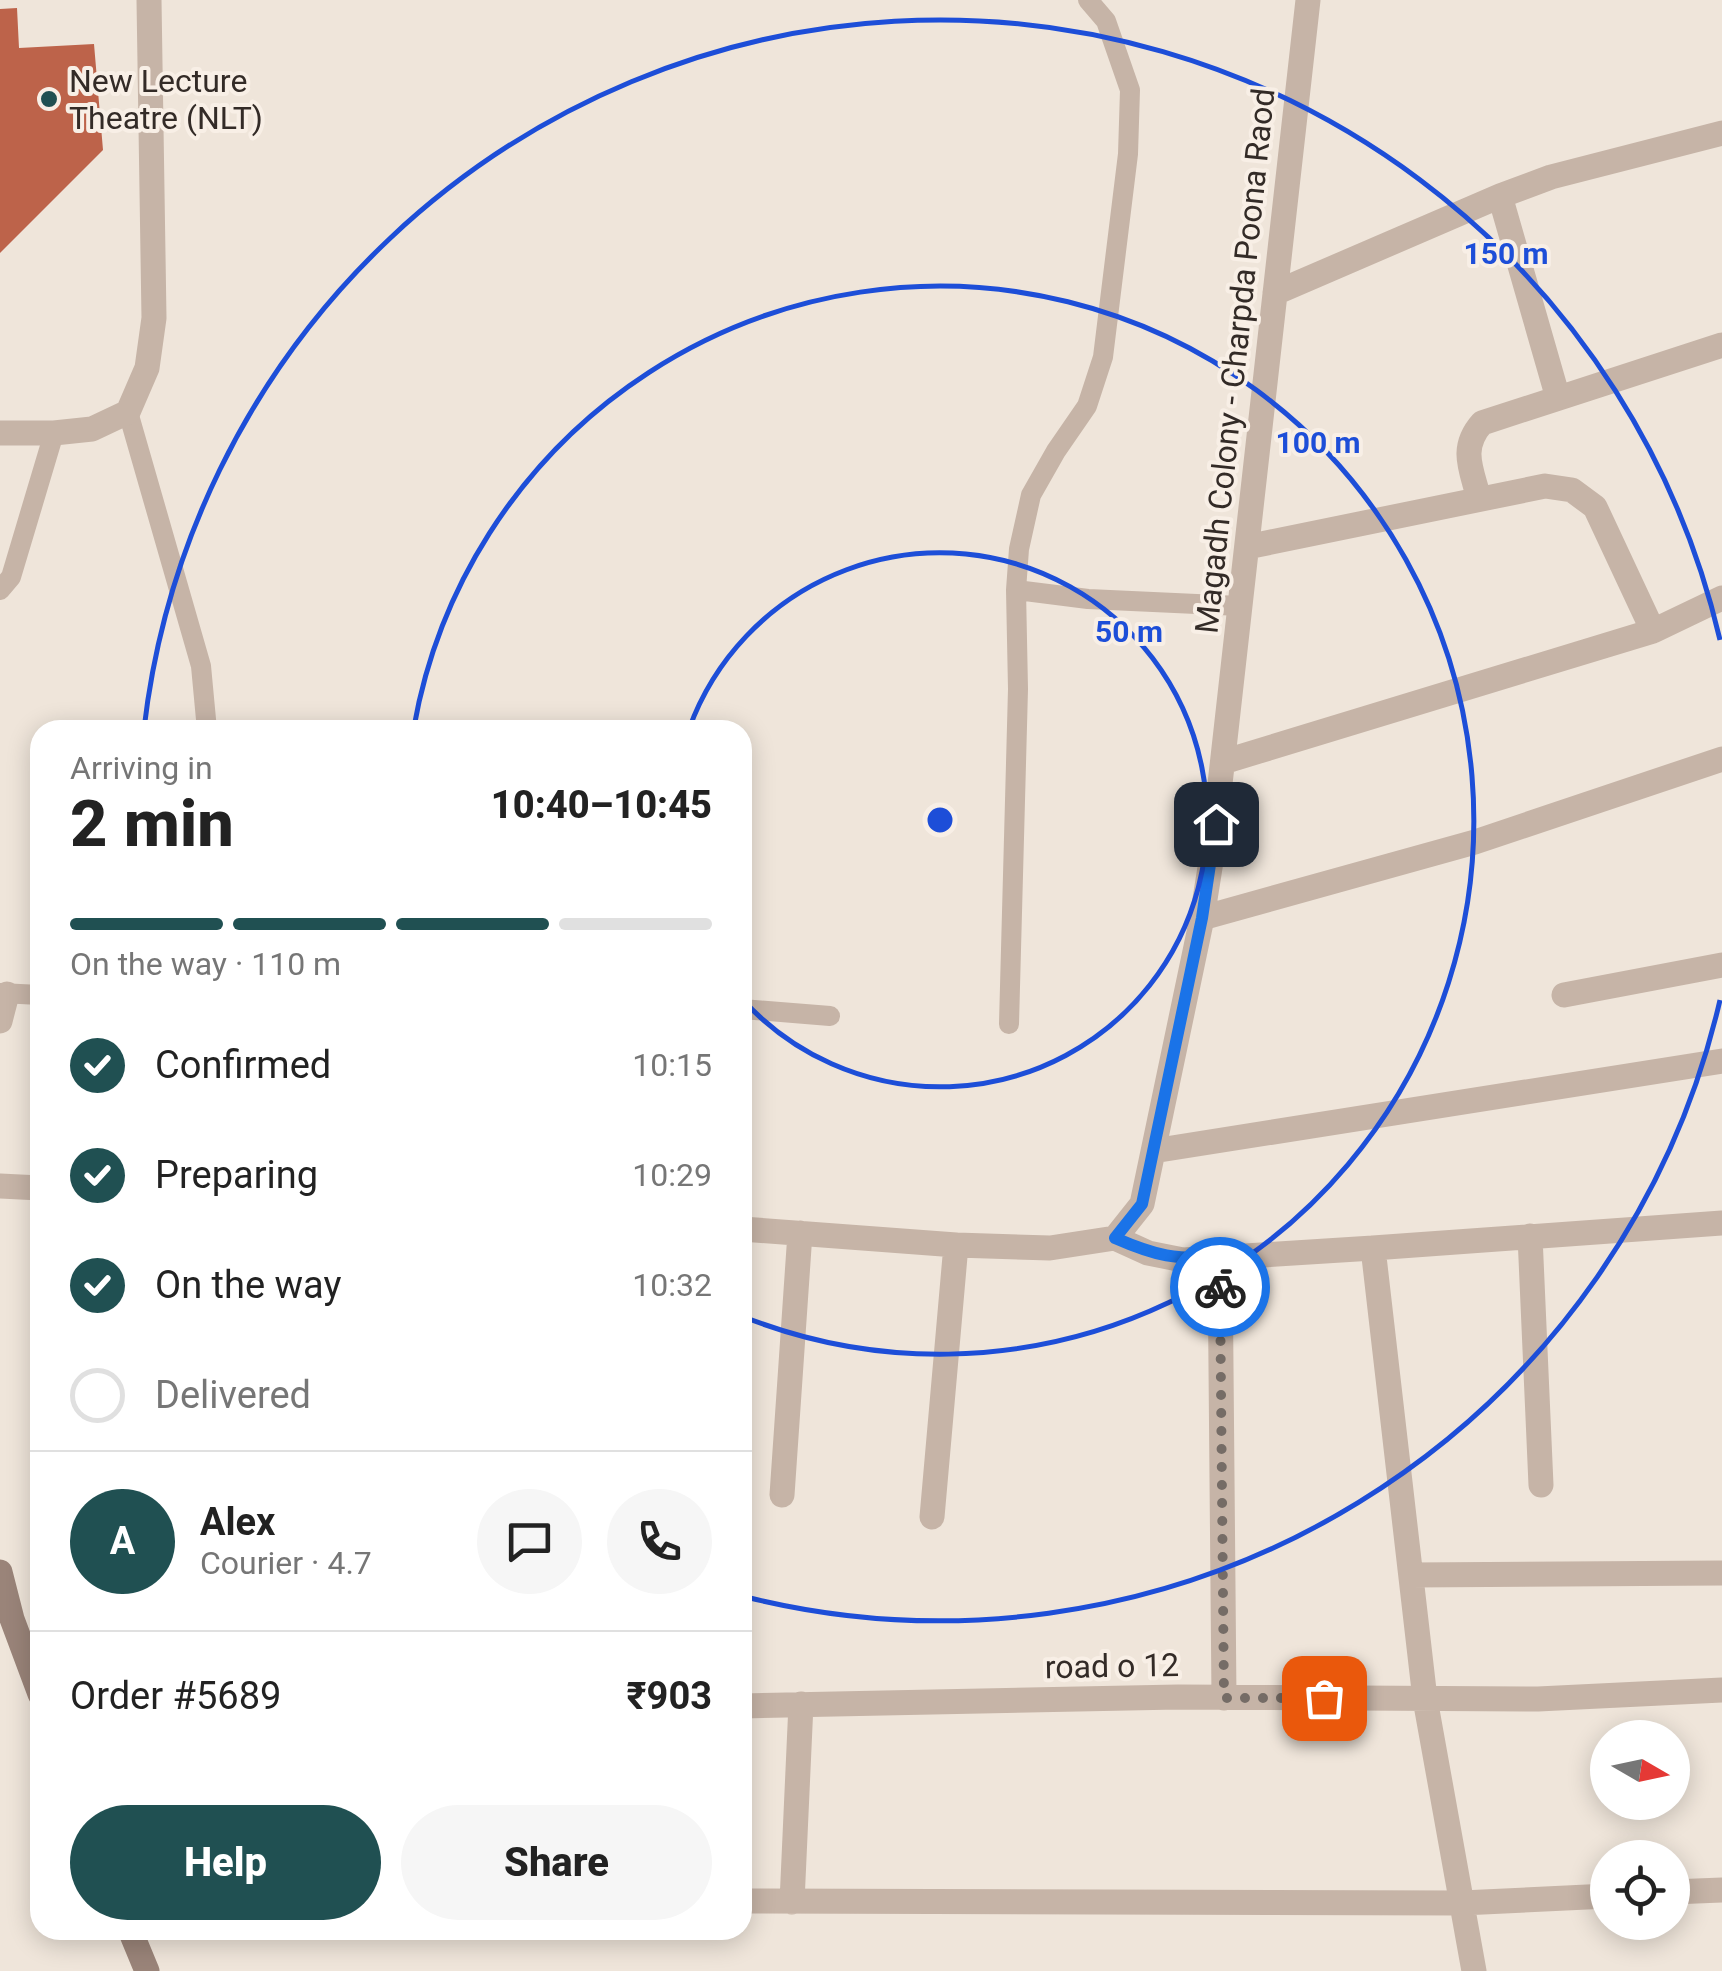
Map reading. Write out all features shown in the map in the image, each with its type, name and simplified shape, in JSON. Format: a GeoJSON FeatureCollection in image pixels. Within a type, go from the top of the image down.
{"type":"FeatureCollection","features":[{"type":"Feature","properties":{"kind":"main road"},"geometry":{"type":"LineString","coordinates":[[0,1572],[30,1668]]}},
{"type":"Feature","properties":{"kind":"main road"},"geometry":{"type":"LineString","coordinates":[[134,1940],[147,1971]]}},
{"type":"Feature","properties":{"kind":"street"},"geometry":{"type":"LineString","coordinates":[[0,433],[92,430],[128,412],[147,368],[154,318],[150,0]]}},
{"type":"Feature","properties":{"kind":"street","name":"Magadh Colony - Charpda Poona Raod"},"geometry":{"type":"LineString","coordinates":[[1115,1238],[1142,1204],[1202,918],[1308,0]]}},
{"type":"Feature","properties":{"kind":"street"},"geometry":{"type":"LineString","coordinates":[[1275,293],[1551,177],[1722,133]]}},
{"type":"Feature","properties":{"kind":"street"},"geometry":{"type":"LineString","coordinates":[[1500,196],[1558,398]]}},
{"type":"Feature","properties":{"kind":"street"},"geometry":{"type":"LineString","coordinates":[[1479,499],[1467,451],[1472,435],[1482,423],[1722,344]]}},
{"type":"Feature","properties":{"kind":"street"},"geometry":{"type":"LineString","coordinates":[[1246,547],[1545,486],[1572,490],[1595,507],[1652,631]]}},
{"type":"Feature","properties":{"kind":"street"},"geometry":{"type":"LineString","coordinates":[[1223,762],[1652,631],[1722,598]]}},
{"type":"Feature","properties":{"kind":"street"},"geometry":{"type":"LineString","coordinates":[[1202,918],[1476,842],[1722,759]]}},
{"type":"Feature","properties":{"kind":"street"},"geometry":{"type":"LineString","coordinates":[[1564,994],[1722,965]]}},
{"type":"Feature","properties":{"kind":"street"},"geometry":{"type":"LineString","coordinates":[[0,1022],[4,994]]}},
{"type":"Feature","properties":{"kind":"street"},"geometry":{"type":"LineString","coordinates":[[1153,1151],[1722,1062]]}},
{"type":"Feature","properties":{"kind":"street"},"geometry":{"type":"LineString","coordinates":[[0,1186],[30,1188]]}},
{"type":"Feature","properties":{"kind":"street"},"geometry":{"type":"LineString","coordinates":[[752,1230],[1050,1248],[1115,1238],[1148,1253],[1183,1260],[1722,1223]]}},
{"type":"Feature","properties":{"kind":"street"},"geometry":{"type":"LineString","coordinates":[[782,1495],[800,1234]]}},
{"type":"Feature","properties":{"kind":"street"},"geometry":{"type":"LineString","coordinates":[[1530,1236],[1541,1485]]}},
{"type":"Feature","properties":{"kind":"street"},"geometry":{"type":"LineString","coordinates":[[932,1517],[956,1245]]}},
{"type":"Feature","properties":{"kind":"street"},"geometry":{"type":"LineString","coordinates":[[1373,1248],[1424,1699],[1474,1971]]}},
{"type":"Feature","properties":{"kind":"street"},"geometry":{"type":"LineString","coordinates":[[1220,1257],[1224,1698]]}},
{"type":"Feature","properties":{"kind":"street"},"geometry":{"type":"LineString","coordinates":[[1411,1575],[1722,1573]]}},
{"type":"Feature","properties":{"kind":"street","name":"road o 12"},"geometry":{"type":"LineString","coordinates":[[752,1706],[1224,1698],[1538,1699],[1722,1690]]}},
{"type":"Feature","properties":{"kind":"street"},"geometry":{"type":"LineString","coordinates":[[792,1902],[801,1704]]}},
{"type":"Feature","properties":{"kind":"street"},"geometry":{"type":"LineString","coordinates":[[1690,1891],[1722,1890]]}},
{"type":"Feature","properties":{"kind":"street"},"geometry":{"type":"LineString","coordinates":[[752,1902],[1462,1903],[1590,1897]]}},
{"type":"Feature","properties":{"kind":"lane"},"geometry":{"type":"LineString","coordinates":[[1009,1024],[1018,549],[1031,494],[1087,406],[1104,357],[1128,154],[1130,90],[1106,21],[1088,0]]}},
{"type":"Feature","properties":{"kind":"lane"},"geometry":{"type":"LineString","coordinates":[[128,412],[202,666],[205,720]]}},
{"type":"Feature","properties":{"kind":"lane"},"geometry":{"type":"LineString","coordinates":[[0,590],[11,577],[54,433]]}},
{"type":"Feature","properties":{"kind":"lane"},"geometry":{"type":"LineString","coordinates":[[1016,590],[1088,599],[1240,606]]}},
{"type":"Feature","properties":{"kind":"lane"},"geometry":{"type":"LineString","coordinates":[[4,994],[30,994]]}},
{"type":"Feature","properties":{"kind":"lane"},"geometry":{"type":"LineString","coordinates":[[752,1010],[830,1016]]}},
{"type":"Feature","properties":{"kind":"building","name":"New Lecture Theatre (NLT)"},"geometry":{"type":"Polygon","coordinates":[[[17,8],[19,48],[94,44],[103,150],[0,253],[0,9],[17,8]]]}},
{"type":"Feature","properties":{"kind":"way so far"},"geometry":{"type":"LineString","coordinates":[[1220,1287],[1224,1698],[1324,1698]]}},
{"type":"Feature","properties":{"kind":"place","name":"New Lecture Theatre (NLT)"},"geometry":{"type":"Point","coordinates":[49,99]}},
{"type":"Feature","properties":{"kind":"route"},"geometry":{"type":"LineString","coordinates":[[1216,824],[1202,918],[1142,1204],[1115,1238],[1148,1253],[1183,1260],[1220,1257],[1220,1287]]}}]}
